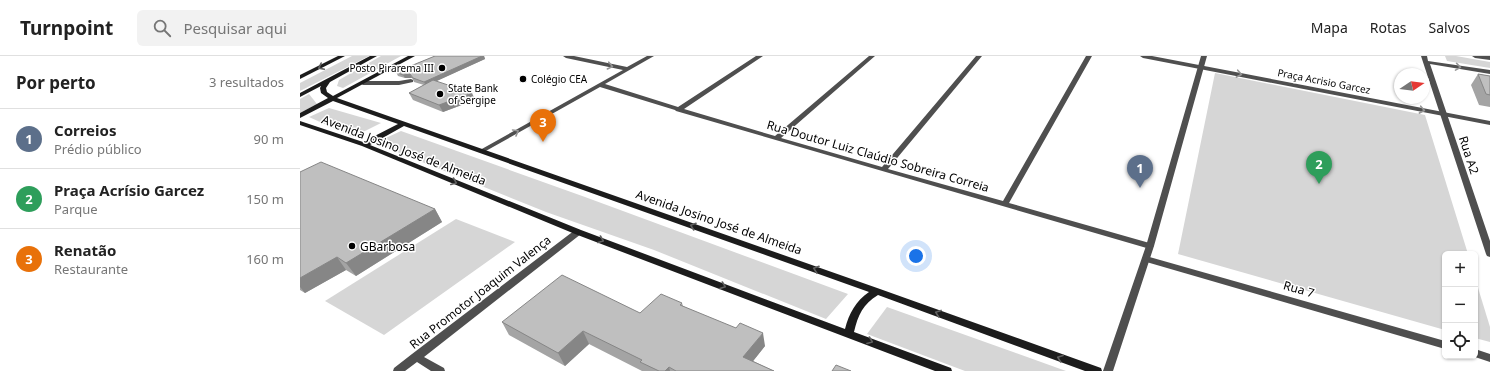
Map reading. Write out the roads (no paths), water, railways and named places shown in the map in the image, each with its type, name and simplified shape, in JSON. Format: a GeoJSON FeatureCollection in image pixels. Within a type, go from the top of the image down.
{"type":"FeatureCollection","features":[{"type":"Feature","properties":{"kind":"main road"},"geometry":{"type":"LineString","coordinates":[[300,77],[342,56]]}},
{"type":"Feature","properties":{"kind":"main road"},"geometry":{"type":"LineString","coordinates":[[300,94],[374,56]]}},
{"type":"Feature","properties":{"kind":"main road"},"geometry":{"type":"LineString","coordinates":[[300,116],[412,56]]}},
{"type":"Feature","properties":{"kind":"main road"},"geometry":{"type":"LineString","coordinates":[[328,80],[323,88],[324,93],[332,99]]}},
{"type":"Feature","properties":{"kind":"main road","name":"Avenida Josino José de Almeida"},"geometry":{"type":"LineString","coordinates":[[332,99],[878,291],[1097,371]]}},
{"type":"Feature","properties":{"kind":"main road","name":"Avenida Josino José de Almeida"},"geometry":{"type":"LineString","coordinates":[[300,123],[364,145],[578,232],[947,371]]}},
{"type":"Feature","properties":{"kind":"main road"},"geometry":{"type":"LineString","coordinates":[[364,145],[403,124]]}},
{"type":"Feature","properties":{"kind":"main road"},"geometry":{"type":"LineString","coordinates":[[849,333],[852,317],[859,306],[867,297],[878,291]]}},
{"type":"Feature","properties":{"kind":"street"},"geometry":{"type":"LineString","coordinates":[[566,56],[628,69]]}},
{"type":"Feature","properties":{"kind":"street"},"geometry":{"type":"LineString","coordinates":[[482,152],[651,56]]}},
{"type":"Feature","properties":{"kind":"street"},"geometry":{"type":"LineString","coordinates":[[678,110],[760,56]]}},
{"type":"Feature","properties":{"kind":"street"},"geometry":{"type":"LineString","coordinates":[[776,139],[872,56]]}},
{"type":"Feature","properties":{"kind":"street"},"geometry":{"type":"LineString","coordinates":[[883,170],[979,56]]}},
{"type":"Feature","properties":{"kind":"street"},"geometry":{"type":"LineString","coordinates":[[1005,204],[1089,56]]}},
{"type":"Feature","properties":{"kind":"street","name":"Praça Acrisio Garcez"},"geometry":{"type":"LineString","coordinates":[[1143,56],[1490,123]]}},
{"type":"Feature","properties":{"kind":"street"},"geometry":{"type":"LineString","coordinates":[[1108,371],[1150,246],[1204,56]]}},
{"type":"Feature","properties":{"kind":"street"},"geometry":{"type":"LineString","coordinates":[[1475,56],[1490,58]]}},
{"type":"Feature","properties":{"kind":"street"},"geometry":{"type":"LineString","coordinates":[[1425,59],[1490,72]]}},
{"type":"Feature","properties":{"kind":"street","name":"Rua A2"},"geometry":{"type":"LineString","coordinates":[[1425,59],[1490,254]]}},
{"type":"Feature","properties":{"kind":"street"},"geometry":{"type":"LineString","coordinates":[[363,82],[399,83],[411,80]]}},
{"type":"Feature","properties":{"kind":"street","name":"Rua Doutor Luiz Claúdio Sobreira Correia"},"geometry":{"type":"LineString","coordinates":[[600,85],[776,139],[1150,246]]}},
{"type":"Feature","properties":{"kind":"street","name":"Rua Promotor Joaquim Valença"},"geometry":{"type":"LineString","coordinates":[[398,371],[578,232]]}},
{"type":"Feature","properties":{"kind":"street","name":"Rua 7"},"geometry":{"type":"LineString","coordinates":[[1146,259],[1442,344]]}},
{"type":"Feature","properties":{"kind":"street"},"geometry":{"type":"LineString","coordinates":[[1478,354],[1490,358]]}},
{"type":"Feature","properties":{"kind":"street"},"geometry":{"type":"LineString","coordinates":[[416,356],[440,371]]}},
{"type":"Feature","properties":{"kind":"place","name":"Posto Pirarema III"},"geometry":{"type":"Point","coordinates":[442,68]}},
{"type":"Feature","properties":{"kind":"place","name":"Colégio CEA"},"geometry":{"type":"Point","coordinates":[523,79]}},
{"type":"Feature","properties":{"kind":"place","name":"State Bank of Sergipe"},"geometry":{"type":"Point","coordinates":[440,94]}},
{"type":"Feature","properties":{"kind":"place","name":"Renatão"},"geometry":{"type":"Point","coordinates":[543,142]}},
{"type":"Feature","properties":{"kind":"place","name":"Praça Acrísio Garcez"},"geometry":{"type":"Point","coordinates":[1319,184]}},
{"type":"Feature","properties":{"kind":"place","name":"Correios"},"geometry":{"type":"Point","coordinates":[1140,188]}},
{"type":"Feature","properties":{"kind":"place","name":"GBarbosa"},"geometry":{"type":"Point","coordinates":[352,246]}}]}
